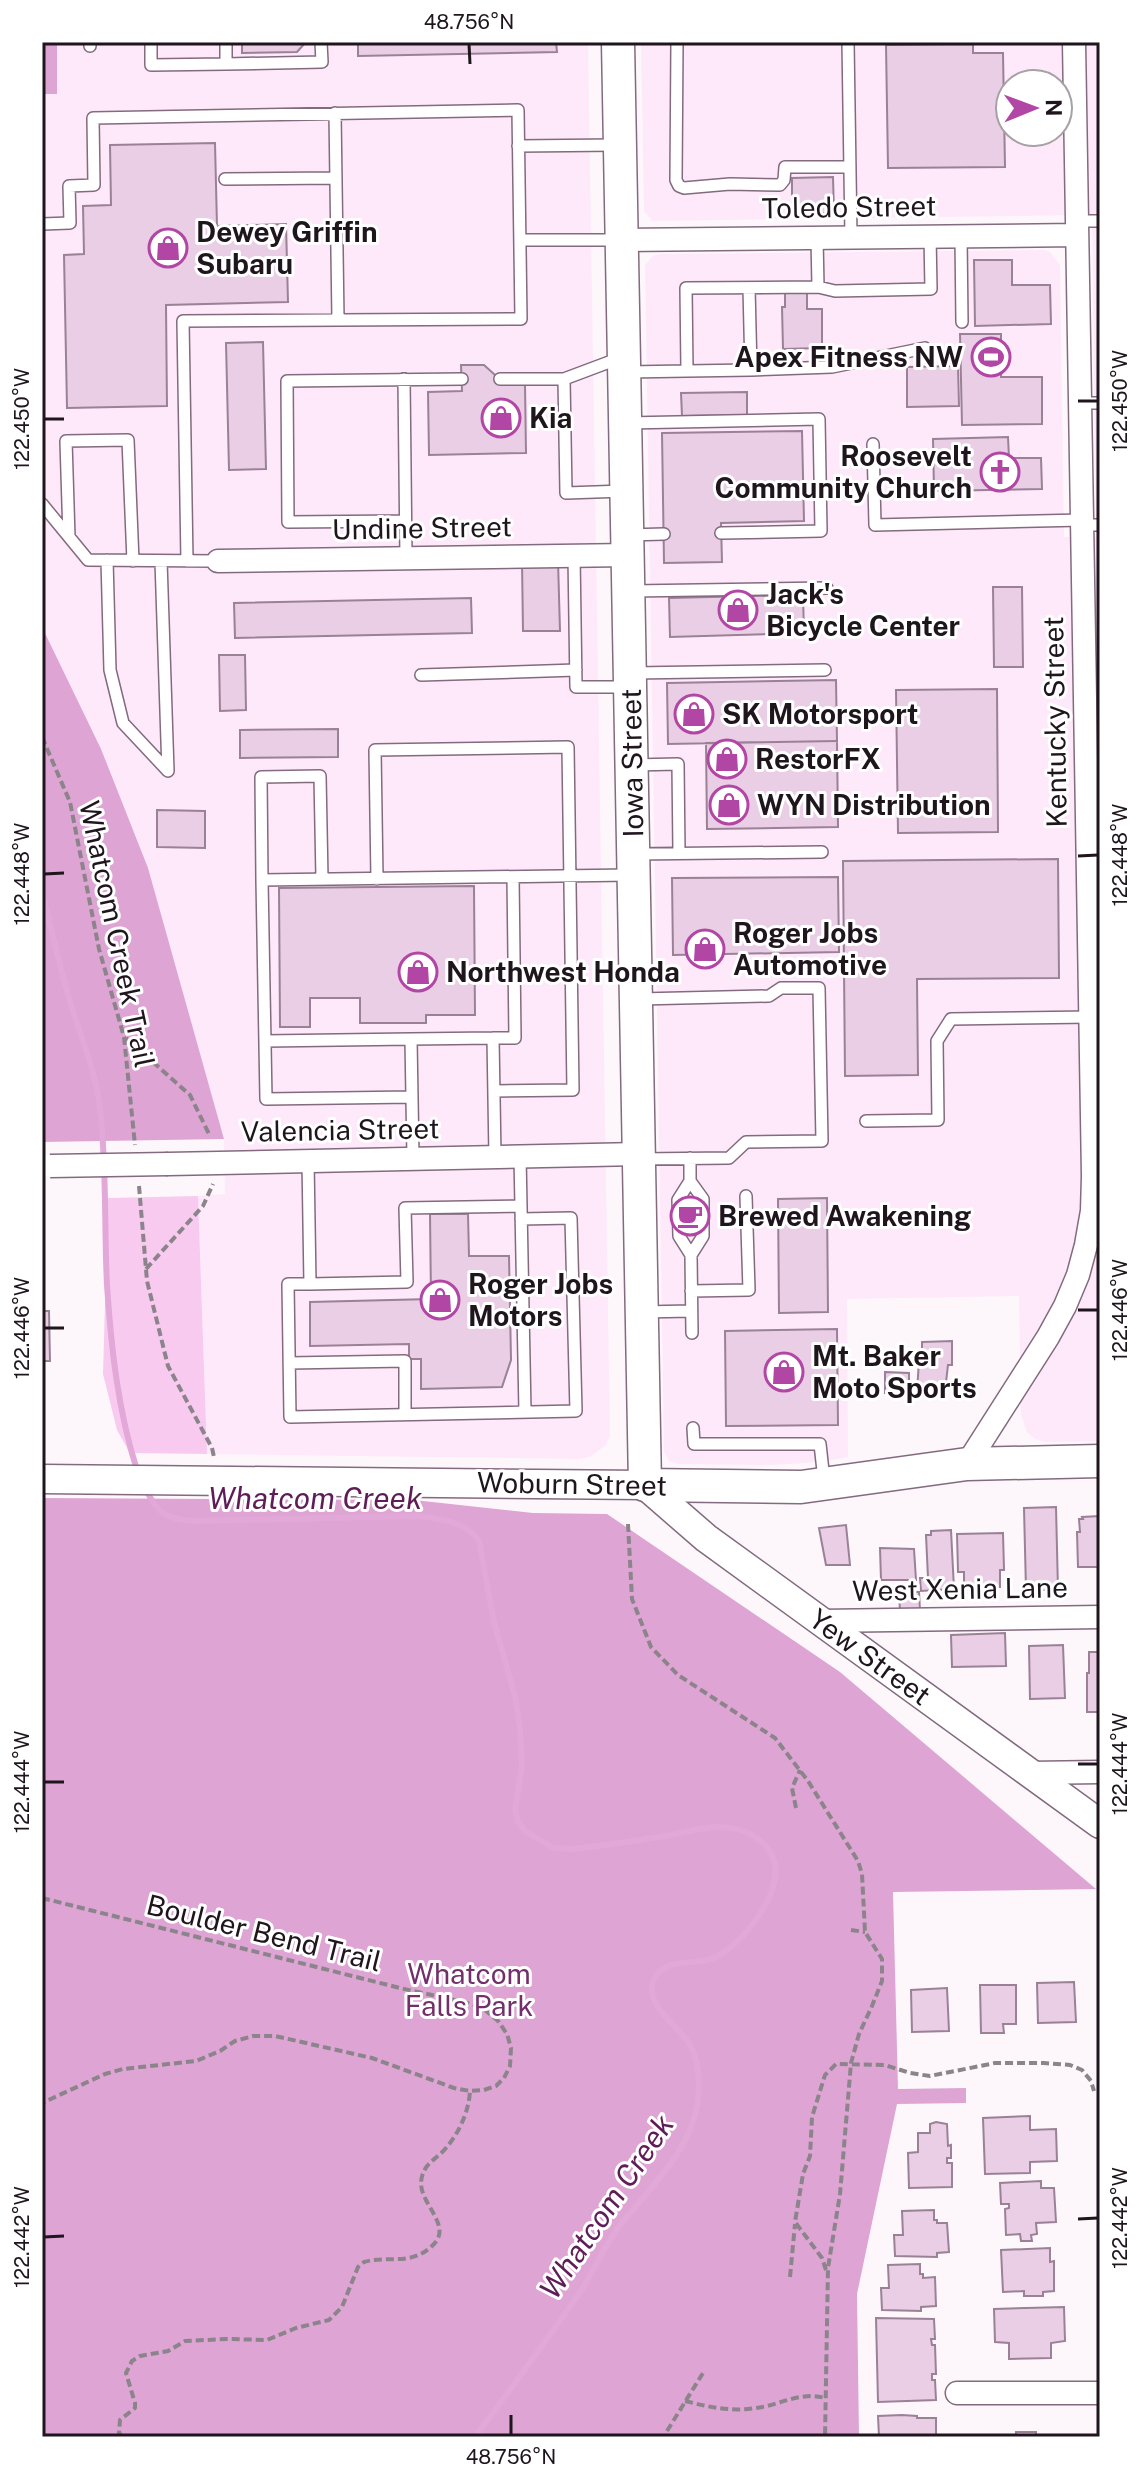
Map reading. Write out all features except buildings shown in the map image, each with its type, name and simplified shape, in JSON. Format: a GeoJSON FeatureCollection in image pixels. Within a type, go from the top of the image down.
{"type":"FeatureCollection","features":[{"type":"Feature","properties":{"kind":"main road","name":"Iowa Street"},"geometry":{"type":"LineString","coordinates":[[618,42],[645,1485]]}},
{"type":"Feature","properties":{"kind":"main road","name":"Woburn Street"},"geometry":{"type":"LineString","coordinates":[[645,1485],[801,1487],[967,1464],[1100,1461]]}},
{"type":"Feature","properties":{"kind":"street","name":"Kentucky Street"},"geometry":{"type":"LineString","coordinates":[[967,1464],[1065,1306],[1078,1275],[1092,1211],[1096,1135],[1091,1017],[1095,990],[1088,523],[1090,403],[1077,228],[1074,42]]}},
{"type":"Feature","properties":{"kind":"street","name":"Toledo Street"},"geometry":{"type":"LineString","coordinates":[[622,240],[961,236],[1077,228]]}},
{"type":"Feature","properties":{"kind":"street","name":"Undine Street"},"geometry":{"type":"LineString","coordinates":[[218,561],[574,556],[628,545]]}},
{"type":"Feature","properties":{"kind":"street","name":"Valencia Street"},"geometry":{"type":"LineString","coordinates":[[46,1166],[639,1156]]}},
{"type":"Feature","properties":{"kind":"street","name":"Woburn Street"},"geometry":{"type":"LineString","coordinates":[[42,1479],[91,1479],[208,1470],[645,1485]]}},
{"type":"Feature","properties":{"kind":"street","name":"Yew Street"},"geometry":{"type":"LineString","coordinates":[[645,1485],[706,1538],[1100,1824]]}},
{"type":"Feature","properties":{"kind":"street","name":"West Xenia Lane"},"geometry":{"type":"LineString","coordinates":[[821,1621],[1100,1617]]}},
{"type":"Feature","properties":{"kind":"street"},"geometry":{"type":"LineString","coordinates":[[1030,1773],[1100,1772]]}},
{"type":"Feature","properties":{"kind":"street"},"geometry":{"type":"LineString","coordinates":[[957,2393],[1100,2393]]}},
{"type":"Feature","properties":{"kind":"lane"},"geometry":{"type":"LineString","coordinates":[[151,42],[151,65],[322,62],[321,42]]}},
{"type":"Feature","properties":{"kind":"lane"},"geometry":{"type":"LineString","coordinates":[[226,42],[226,64]]}},
{"type":"Feature","properties":{"kind":"lane"},"geometry":{"type":"LineString","coordinates":[[677,42],[676,180],[679,186],[780,185],[784,180],[785,167],[850,167]]}},
{"type":"Feature","properties":{"kind":"lane"},"geometry":{"type":"LineString","coordinates":[[848,42],[851,237]]}},
{"type":"Feature","properties":{"kind":"lane"},"geometry":{"type":"LineString","coordinates":[[42,224],[70,223],[69,186],[94,185],[93,118],[518,110],[521,319],[183,321],[187,561]]}},
{"type":"Feature","properties":{"kind":"lane"},"geometry":{"type":"LineString","coordinates":[[335,113],[338,320]]}},
{"type":"Feature","properties":{"kind":"lane"},"geometry":{"type":"LineString","coordinates":[[518,146],[620,145]]}},
{"type":"Feature","properties":{"kind":"lane"},"geometry":{"type":"LineString","coordinates":[[225,179],[336,178]]}},
{"type":"Feature","properties":{"kind":"lane"},"geometry":{"type":"LineString","coordinates":[[1077,228],[1100,221]]}},
{"type":"Feature","properties":{"kind":"lane"},"geometry":{"type":"LineString","coordinates":[[687,371],[686,288],[931,289],[930,236]]}},
{"type":"Feature","properties":{"kind":"lane"},"geometry":{"type":"LineString","coordinates":[[961,236],[962,322]]}},
{"type":"Feature","properties":{"kind":"lane"},"geometry":{"type":"LineString","coordinates":[[817,238],[818,287]]}},
{"type":"Feature","properties":{"kind":"lane"},"geometry":{"type":"LineString","coordinates":[[520,240],[622,240]]}},
{"type":"Feature","properties":{"kind":"lane"},"geometry":{"type":"LineString","coordinates":[[749,288],[751,370]]}},
{"type":"Feature","properties":{"kind":"lane"},"geometry":{"type":"LineString","coordinates":[[500,379],[564,379],[624,364],[687,371],[832,367],[925,348]]}},
{"type":"Feature","properties":{"kind":"lane"},"geometry":{"type":"LineString","coordinates":[[404,379],[406,558]]}},
{"type":"Feature","properties":{"kind":"lane"},"geometry":{"type":"LineString","coordinates":[[405,521],[288,522],[287,381],[462,379]]}},
{"type":"Feature","properties":{"kind":"lane"},"geometry":{"type":"LineString","coordinates":[[564,379],[566,493],[627,491]]}},
{"type":"Feature","properties":{"kind":"lane"},"geometry":{"type":"LineString","coordinates":[[626,423],[819,419],[821,531],[721,533]]}},
{"type":"Feature","properties":{"kind":"lane"},"geometry":{"type":"LineString","coordinates":[[69,537],[66,441],[128,440],[133,561]]}},
{"type":"Feature","properties":{"kind":"lane"},"geometry":{"type":"LineString","coordinates":[[873,444],[875,525],[1088,523]]}},
{"type":"Feature","properties":{"kind":"lane"},"geometry":{"type":"LineString","coordinates":[[42,504],[88,560],[218,561]]}},
{"type":"Feature","properties":{"kind":"lane"},"geometry":{"type":"LineString","coordinates":[[628,545],[664,534]]}},
{"type":"Feature","properties":{"kind":"lane"},"geometry":{"type":"LineString","coordinates":[[574,556],[576,687],[630,680],[825,670]]}},
{"type":"Feature","properties":{"kind":"lane"},"geometry":{"type":"LineString","coordinates":[[107,560],[110,670],[123,723],[168,771],[161,561]]}},
{"type":"Feature","properties":{"kind":"lane"},"geometry":{"type":"LineString","coordinates":[[629,591],[827,588]]}},
{"type":"Feature","properties":{"kind":"lane"},"geometry":{"type":"LineString","coordinates":[[421,675],[576,670]]}},
{"type":"Feature","properties":{"kind":"lane"},"geometry":{"type":"LineString","coordinates":[[377,879],[375,750],[568,747],[573,1090],[494,1091]]}},
{"type":"Feature","properties":{"kind":"lane"},"geometry":{"type":"LineString","coordinates":[[632,765],[678,764],[679,853]]}},
{"type":"Feature","properties":{"kind":"lane"},"geometry":{"type":"LineString","coordinates":[[322,879],[320,776],[261,777],[266,1099],[412,1097]]}},
{"type":"Feature","properties":{"kind":"lane"},"geometry":{"type":"LineString","coordinates":[[262,880],[570,876],[679,853],[822,852]]}},
{"type":"Feature","properties":{"kind":"lane"},"geometry":{"type":"LineString","coordinates":[[265,1041],[515,1038],[513,877]]}},
{"type":"Feature","properties":{"kind":"lane"},"geometry":{"type":"LineString","coordinates":[[636,999],[769,996],[781,988],[819,988],[822,1141],[746,1142],[729,1158],[639,1156]]}},
{"type":"Feature","properties":{"kind":"lane"},"geometry":{"type":"LineString","coordinates":[[866,1121],[938,1120],[937,1041],[951,1019],[1091,1017]]}},
{"type":"Feature","properties":{"kind":"lane"},"geometry":{"type":"LineString","coordinates":[[493,1038],[495,1157]]}},
{"type":"Feature","properties":{"kind":"lane"},"geometry":{"type":"LineString","coordinates":[[411,1039],[413,1158]]}},
{"type":"Feature","properties":{"kind":"lane"},"geometry":{"type":"LineString","coordinates":[[520,1156],[525,1412]]}},
{"type":"Feature","properties":{"kind":"lane"},"geometry":{"type":"LineString","coordinates":[[690,1158],[690,1181],[678,1200],[679,1236],[691,1255]]}},
{"type":"Feature","properties":{"kind":"lane"},"geometry":{"type":"LineString","coordinates":[[308,1161],[310,1284]]}},
{"type":"Feature","properties":{"kind":"lane"},"geometry":{"type":"LineString","coordinates":[[690,1181],[703,1199],[703,1236],[691,1255],[692,1333]]}},
{"type":"Feature","properties":{"kind":"lane"},"geometry":{"type":"LineString","coordinates":[[691,1291],[749,1290],[746,1196]]}},
{"type":"Feature","properties":{"kind":"lane"},"geometry":{"type":"LineString","coordinates":[[521,1206],[405,1208],[407,1282],[288,1284],[290,1417],[576,1411],[571,1218],[521,1219]]}},
{"type":"Feature","properties":{"kind":"lane"},"geometry":{"type":"LineString","coordinates":[[642,1312],[691,1311]]}},
{"type":"Feature","properties":{"kind":"lane"},"geometry":{"type":"LineString","coordinates":[[289,1363],[405,1361],[405,1414]]}},
{"type":"Feature","properties":{"kind":"lane"},"geometry":{"type":"LineString","coordinates":[[693,1428],[694,1444],[820,1444],[825,1484]]}},
{"type":"Feature","properties":{"kind":"path","name":"Whatcom Creek Trail"},"geometry":{"type":"LineString","coordinates":[[42,737],[70,802],[99,949],[124,1037],[135,1145]]}},
{"type":"Feature","properties":{"kind":"path"},"geometry":{"type":"LineString","coordinates":[[124,1037],[190,1095],[210,1136]]}},
{"type":"Feature","properties":{"kind":"path"},"geometry":{"type":"LineString","coordinates":[[146,1269],[203,1206],[213,1180]]}},
{"type":"Feature","properties":{"kind":"path"},"geometry":{"type":"LineString","coordinates":[[139,1186],[146,1269],[168,1366],[212,1448],[208,1470]]}},
{"type":"Feature","properties":{"kind":"path"},"geometry":{"type":"LineString","coordinates":[[628,1524],[632,1599],[651,1647],[678,1675],[775,1738],[800,1770],[858,1861],[862,1874],[865,1932],[882,1959],[882,1981],[859,2034],[851,2063],[840,2194],[828,2276],[825,2437]]}},
{"type":"Feature","properties":{"kind":"path"},"geometry":{"type":"LineString","coordinates":[[796,1808],[792,1788],[800,1770]]}},
{"type":"Feature","properties":{"kind":"path","name":"Boulder Bend Trail"},"geometry":{"type":"LineString","coordinates":[[42,1898],[472,2004],[498,2021],[507,2034],[511,2048],[510,2066],[504,2078],[496,2086],[470,2091]]}},
{"type":"Feature","properties":{"kind":"path"},"geometry":{"type":"LineString","coordinates":[[851,1930],[865,1932]]}},
{"type":"Feature","properties":{"kind":"path"},"geometry":{"type":"LineString","coordinates":[[42,2103],[105,2074],[123,2069],[196,2061],[235,2041],[253,2036],[275,2036],[372,2058],[470,2091],[467,2111],[450,2144],[425,2166],[421,2181],[423,2196],[436,2217],[441,2233],[431,2248],[401,2260],[364,2262],[358,2267],[342,2307],[329,2320],[296,2328],[267,2340],[185,2341],[168,2351],[140,2356],[132,2361],[126,2373],[135,2403],[131,2412],[120,2420],[119,2433],[123,2437]]}},
{"type":"Feature","properties":{"kind":"path"},"geometry":{"type":"LineString","coordinates":[[790,2277],[795,2222],[803,2174],[810,2156],[812,2117],[825,2075],[836,2064],[885,2065],[930,2076],[995,2063],[1070,2065],[1082,2070],[1094,2091]]}},
{"type":"Feature","properties":{"kind":"path"},"geometry":{"type":"LineString","coordinates":[[795,2222],[822,2258],[828,2276]]}},
{"type":"Feature","properties":{"kind":"path"},"geometry":{"type":"LineString","coordinates":[[667,2431],[703,2373]]}},
{"type":"Feature","properties":{"kind":"path"},"geometry":{"type":"LineString","coordinates":[[685,2401],[715,2409],[756,2408],[813,2394],[825,2398]]}},
{"type":"Feature","properties":{"kind":"shaded area"},"geometry":{"type":"Polygon","coordinates":[[[57,42],[588,42],[610,1436],[606,1445],[590,1457],[207,1454],[198,1196],[225,1194],[224,1139],[148,869],[42,729],[42,94],[57,93],[57,42]]]}},
{"type":"Feature","properties":{"kind":"shaded area"},"geometry":{"type":"Polygon","coordinates":[[[641,42],[1100,42],[1100,1441],[1045,1442],[1027,1432],[1021,1415],[1019,1296],[847,1299],[848,1457],[772,1465],[679,1464],[669,1461],[664,1452],[645,265],[659,254],[1050,252],[1060,265],[1064,537],[1096,537],[1092,215],[652,221],[644,211],[641,42]]]}},
{"type":"Feature","properties":{"kind":"shaded area"},"geometry":{"type":"Polygon","coordinates":[[[198,1196],[207,1454],[130,1453],[117,1430],[103,1374],[108,1198],[198,1196]]]}},
{"type":"Feature","properties":{"kind":"green space"},"geometry":{"type":"Polygon","coordinates":[[[42,42],[57,42],[57,94],[42,94],[42,42]]]}},
{"type":"Feature","properties":{"kind":"green space"},"geometry":{"type":"Polygon","coordinates":[[[42,627],[101,749],[148,868],[224,1139],[42,1142],[42,627]]]}},
{"type":"Feature","properties":{"kind":"green space","name":"Whatcom Falls Park"},"geometry":{"type":"Polygon","coordinates":[[[42,1498],[414,1500],[533,1513],[607,1514],[840,1672],[1096,1889],[893,1892],[898,2089],[966,2088],[966,2103],[897,2104],[857,2294],[859,2437],[42,2437],[42,1498]]]}},
{"type":"Feature","properties":{"kind":"waterway","name":"Whatcom Creek"},"geometry":{"type":"LineString","coordinates":[[42,893],[98,1095],[104,1153],[111,1332],[120,1402],[137,1470]]}},
{"type":"Feature","properties":{"kind":"waterway","name":"Whatcom Creek"},"geometry":{"type":"LineString","coordinates":[[145,1488],[164,1514],[184,1520],[415,1516],[442,1520],[466,1529],[479,1541],[494,1622],[515,1696],[522,1767],[515,1809],[518,1822],[526,1832],[554,1848],[575,1849],[727,1827],[755,1837],[771,1853],[775,1866],[770,1896],[762,1912],[740,1939],[716,1957],[664,1968],[653,1982],[654,2000],[686,2039],[698,2069],[697,2106],[685,2140],[665,2171],[613,2235],[578,2295],[475,2437]]}},
{"type":"Feature","properties":{"kind":"place","name":"Dewey Griffin Subaru"},"geometry":{"type":"Point","coordinates":[168,248]}},
{"type":"Feature","properties":{"kind":"place","name":"Apex Fitness NW"},"geometry":{"type":"Point","coordinates":[991,357]}},
{"type":"Feature","properties":{"kind":"place","name":"Kia"},"geometry":{"type":"Point","coordinates":[501,418]}},
{"type":"Feature","properties":{"kind":"place","name":"Roosevelt Community Church"},"geometry":{"type":"Point","coordinates":[1000,472]}},
{"type":"Feature","properties":{"kind":"place","name":"Jack's Bicycle Center"},"geometry":{"type":"Point","coordinates":[738,610]}},
{"type":"Feature","properties":{"kind":"place","name":"SK Motorsport"},"geometry":{"type":"Point","coordinates":[694,714]}},
{"type":"Feature","properties":{"kind":"place","name":"RestorFX"},"geometry":{"type":"Point","coordinates":[727,759]}},
{"type":"Feature","properties":{"kind":"place","name":"WYN Distribution"},"geometry":{"type":"Point","coordinates":[729,805]}},
{"type":"Feature","properties":{"kind":"place","name":"Roger Jobs Automotive"},"geometry":{"type":"Point","coordinates":[705,949]}},
{"type":"Feature","properties":{"kind":"place","name":"Northwest Honda"},"geometry":{"type":"Point","coordinates":[418,972]}},
{"type":"Feature","properties":{"kind":"place","name":"Brewed Awakening"},"geometry":{"type":"Point","coordinates":[690,1216]}},
{"type":"Feature","properties":{"kind":"place","name":"Roger Jobs Motors"},"geometry":{"type":"Point","coordinates":[440,1300]}},
{"type":"Feature","properties":{"kind":"place","name":"Mt. Baker Moto Sports"},"geometry":{"type":"Point","coordinates":[784,1372]}}]}
